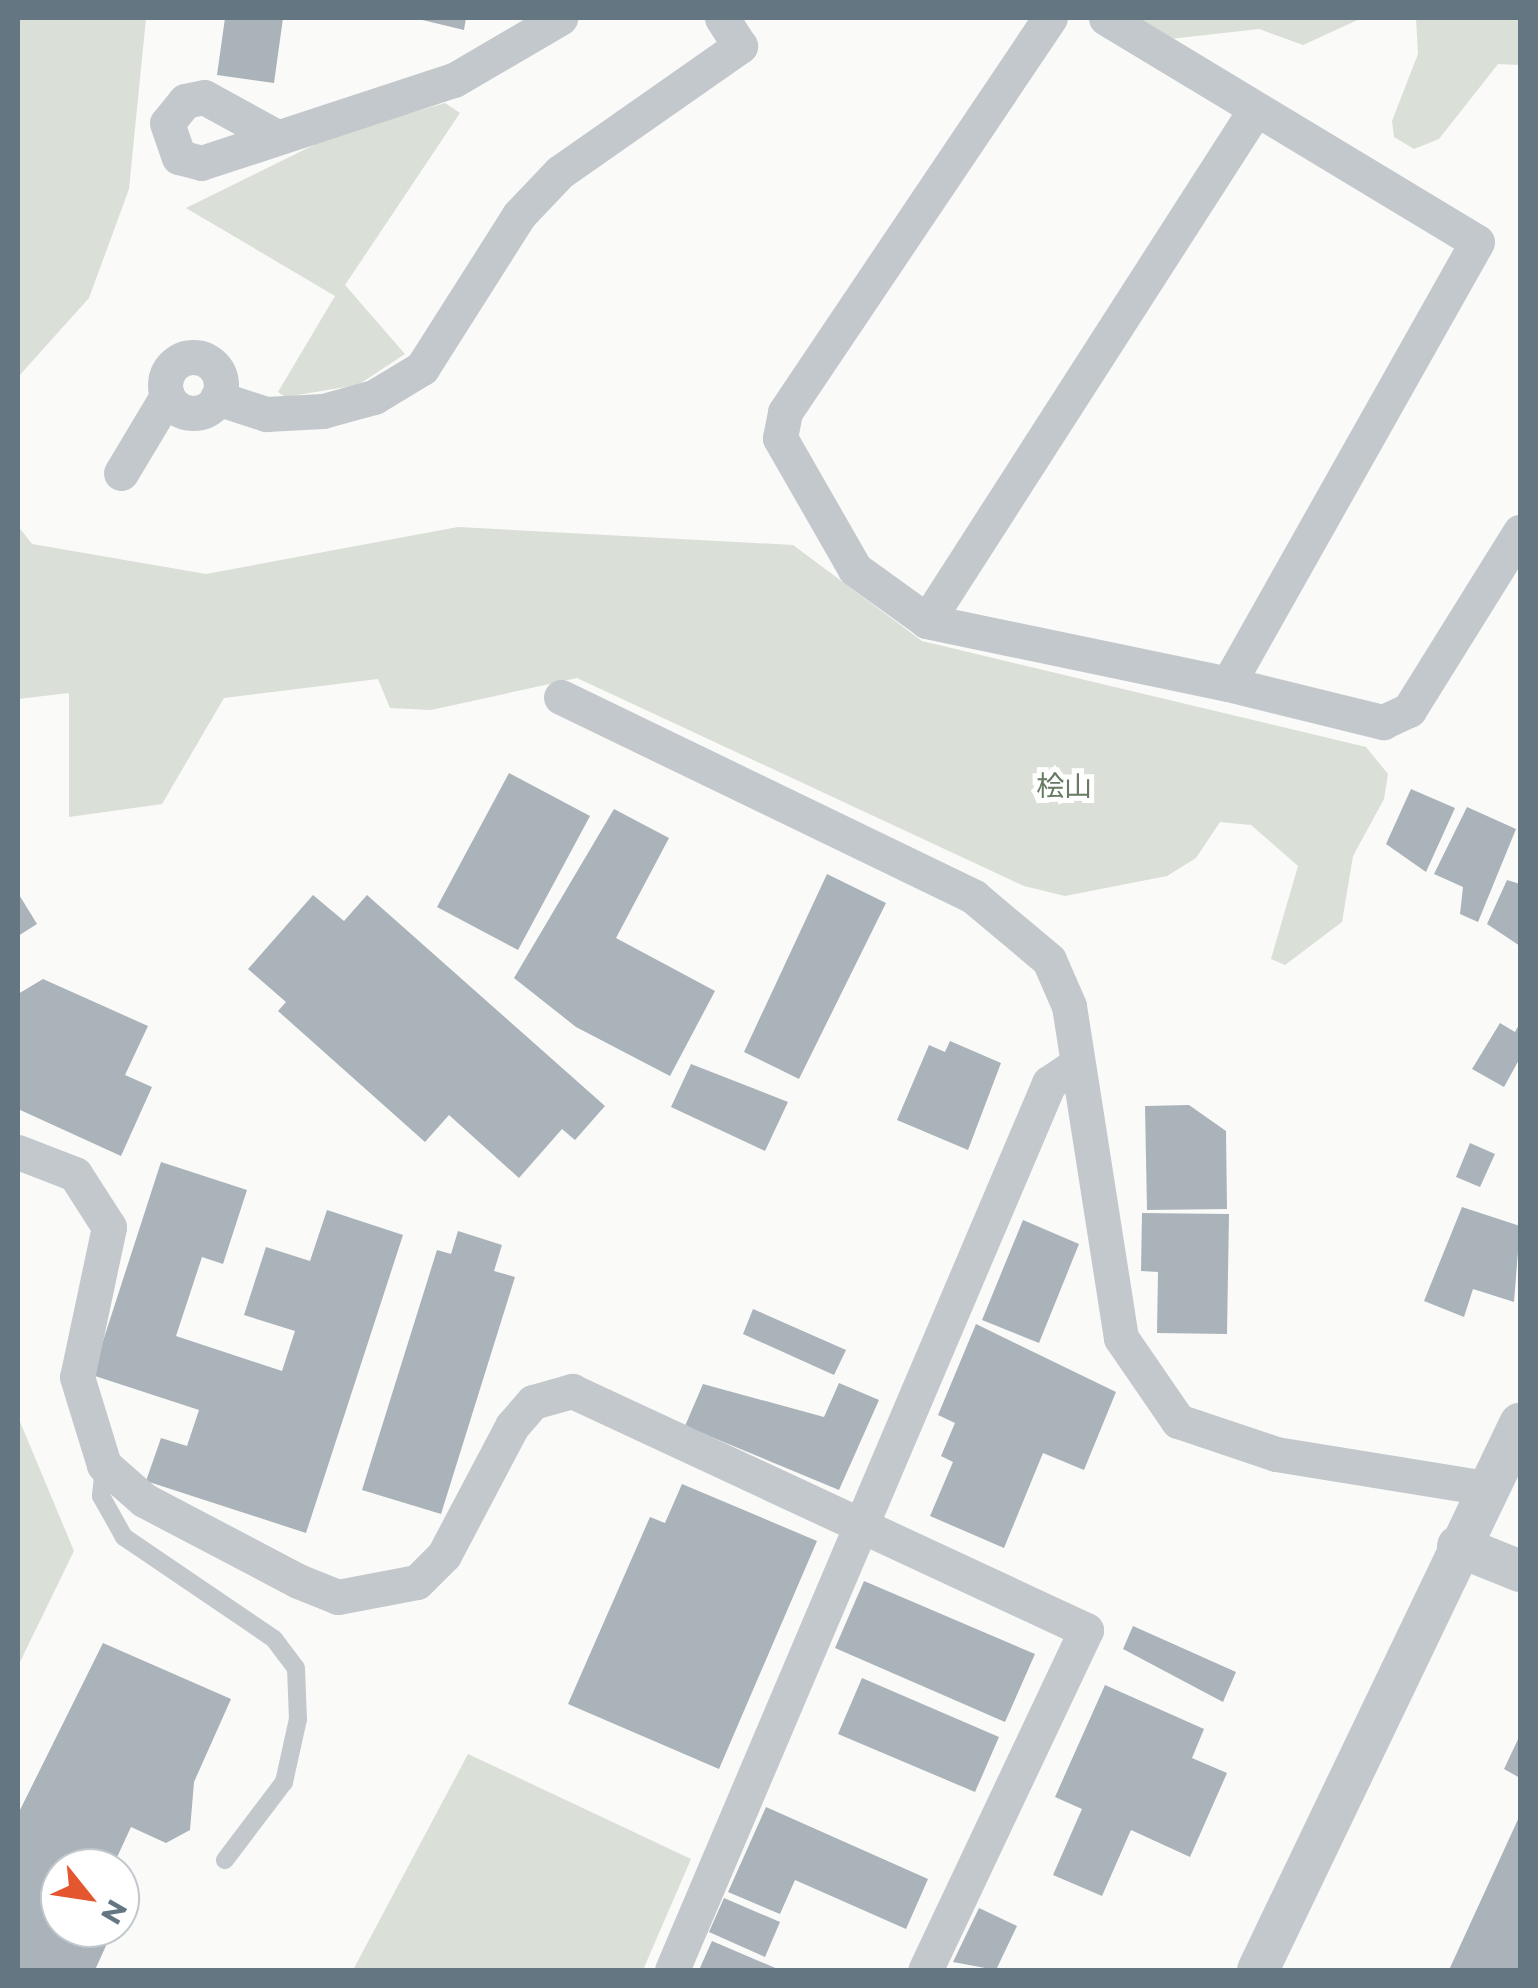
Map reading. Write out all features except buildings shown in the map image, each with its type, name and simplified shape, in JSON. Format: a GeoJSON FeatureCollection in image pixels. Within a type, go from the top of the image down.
{"type":"FeatureCollection","features":[{"type":"Feature","properties":{"kind":"street"},"geometry":{"type":"LineString","coordinates":[[277,137],[454,80],[560,18]]}},
{"type":"Feature","properties":{"kind":"street"},"geometry":{"type":"LineString","coordinates":[[218,398],[266,414],[323,411],[374,397],[422,368],[519,215],[560,172],[740,46],[722,18]]}},
{"type":"Feature","properties":{"kind":"street"},"geometry":{"type":"LineString","coordinates":[[1050,18],[785,412],[780,438],[855,569],[927,621],[1228,684],[1382,722],[1409,710],[1520,532]]}},
{"type":"Feature","properties":{"kind":"street"},"geometry":{"type":"LineString","coordinates":[[1106,18],[1477,242],[1228,684]]}},
{"type":"Feature","properties":{"kind":"street"},"geometry":{"type":"LineString","coordinates":[[927,621],[1256,110]]}},
{"type":"Feature","properties":{"kind":"street"},"geometry":{"type":"LineString","coordinates":[[120,474],[167,396],[171,367],[196,356],[218,372],[218,398]]}},
{"type":"Feature","properties":{"kind":"street"},"geometry":{"type":"LineString","coordinates":[[167,396],[194,413],[218,398]]}},
{"type":"Feature","properties":{"kind":"street"},"geometry":{"type":"LineString","coordinates":[[561,698],[804,810],[1006,918],[1049,960],[1069,1006],[1073,1067],[1121,1338],[1144,1384],[1178,1421],[1276,1454],[1487,1488]]}},
{"type":"Feature","properties":{"kind":"street"},"geometry":{"type":"LineString","coordinates":[[672,1970],[1049,1084],[1073,1067]]}},
{"type":"Feature","properties":{"kind":"street"},"geometry":{"type":"LineString","coordinates":[[18,1152],[75,1174],[109,1226],[77,1377],[104,1465],[144,1500],[338,1597],[418,1582],[444,1555],[512,1426],[556,1390],[600,1402],[1086,1630],[925,1970]]}},
{"type":"Feature","properties":{"kind":"street"},"geometry":{"type":"LineString","coordinates":[[1258,1970],[1458,1546],[1520,1424]]}},
{"type":"Feature","properties":{"kind":"street"},"geometry":{"type":"LineString","coordinates":[[1458,1546],[1520,1572]]}},
{"type":"Feature","properties":{"kind":"lane"},"geometry":{"type":"LineString","coordinates":[[104,1465],[101,1496],[124,1537],[274,1639],[296,1668],[284,1782],[225,1860]]}},
{"type":"Feature","properties":{"kind":"green space"},"geometry":{"type":"Polygon","coordinates":[[[18,18],[146,18],[129,189],[89,298],[18,377],[18,18]]]}},
{"type":"Feature","properties":{"kind":"green space"},"geometry":{"type":"Polygon","coordinates":[[[1132,18],[1362,18],[1303,45],[1259,29],[1170,39],[1132,18]]]}},
{"type":"Feature","properties":{"kind":"green space"},"geometry":{"type":"Polygon","coordinates":[[[1416,18],[1520,18],[1520,65],[1498,64],[1439,139],[1414,149],[1394,137],[1392,121],[1418,54],[1416,18]]]}},
{"type":"Feature","properties":{"kind":"green space"},"geometry":{"type":"Polygon","coordinates":[[[445,103],[460,113],[345,285],[405,354],[358,385],[285,397],[278,392],[335,296],[186,208],[334,135],[445,103]]]}},
{"type":"Feature","properties":{"kind":"green space","name":"桧山"},"geometry":{"type":"Polygon","coordinates":[[[18,526],[32,544],[206,574],[458,527],[793,545],[922,641],[1366,747],[1388,774],[1384,799],[1353,856],[1342,922],[1285,965],[1271,959],[1298,866],[1251,825],[1220,822],[1196,858],[1167,876],[1065,896],[1024,886],[577,678],[431,710],[390,708],[378,679],[224,698],[162,804],[69,817],[69,693],[18,699],[18,526]]]}},
{"type":"Feature","properties":{"kind":"green space"},"geometry":{"type":"Polygon","coordinates":[[[18,1417],[74,1551],[18,1666],[18,1417]]]}},
{"type":"Feature","properties":{"kind":"green space"},"geometry":{"type":"Polygon","coordinates":[[[468,1754],[691,1859],[643,1970],[353,1970],[468,1754]]]}}]}
